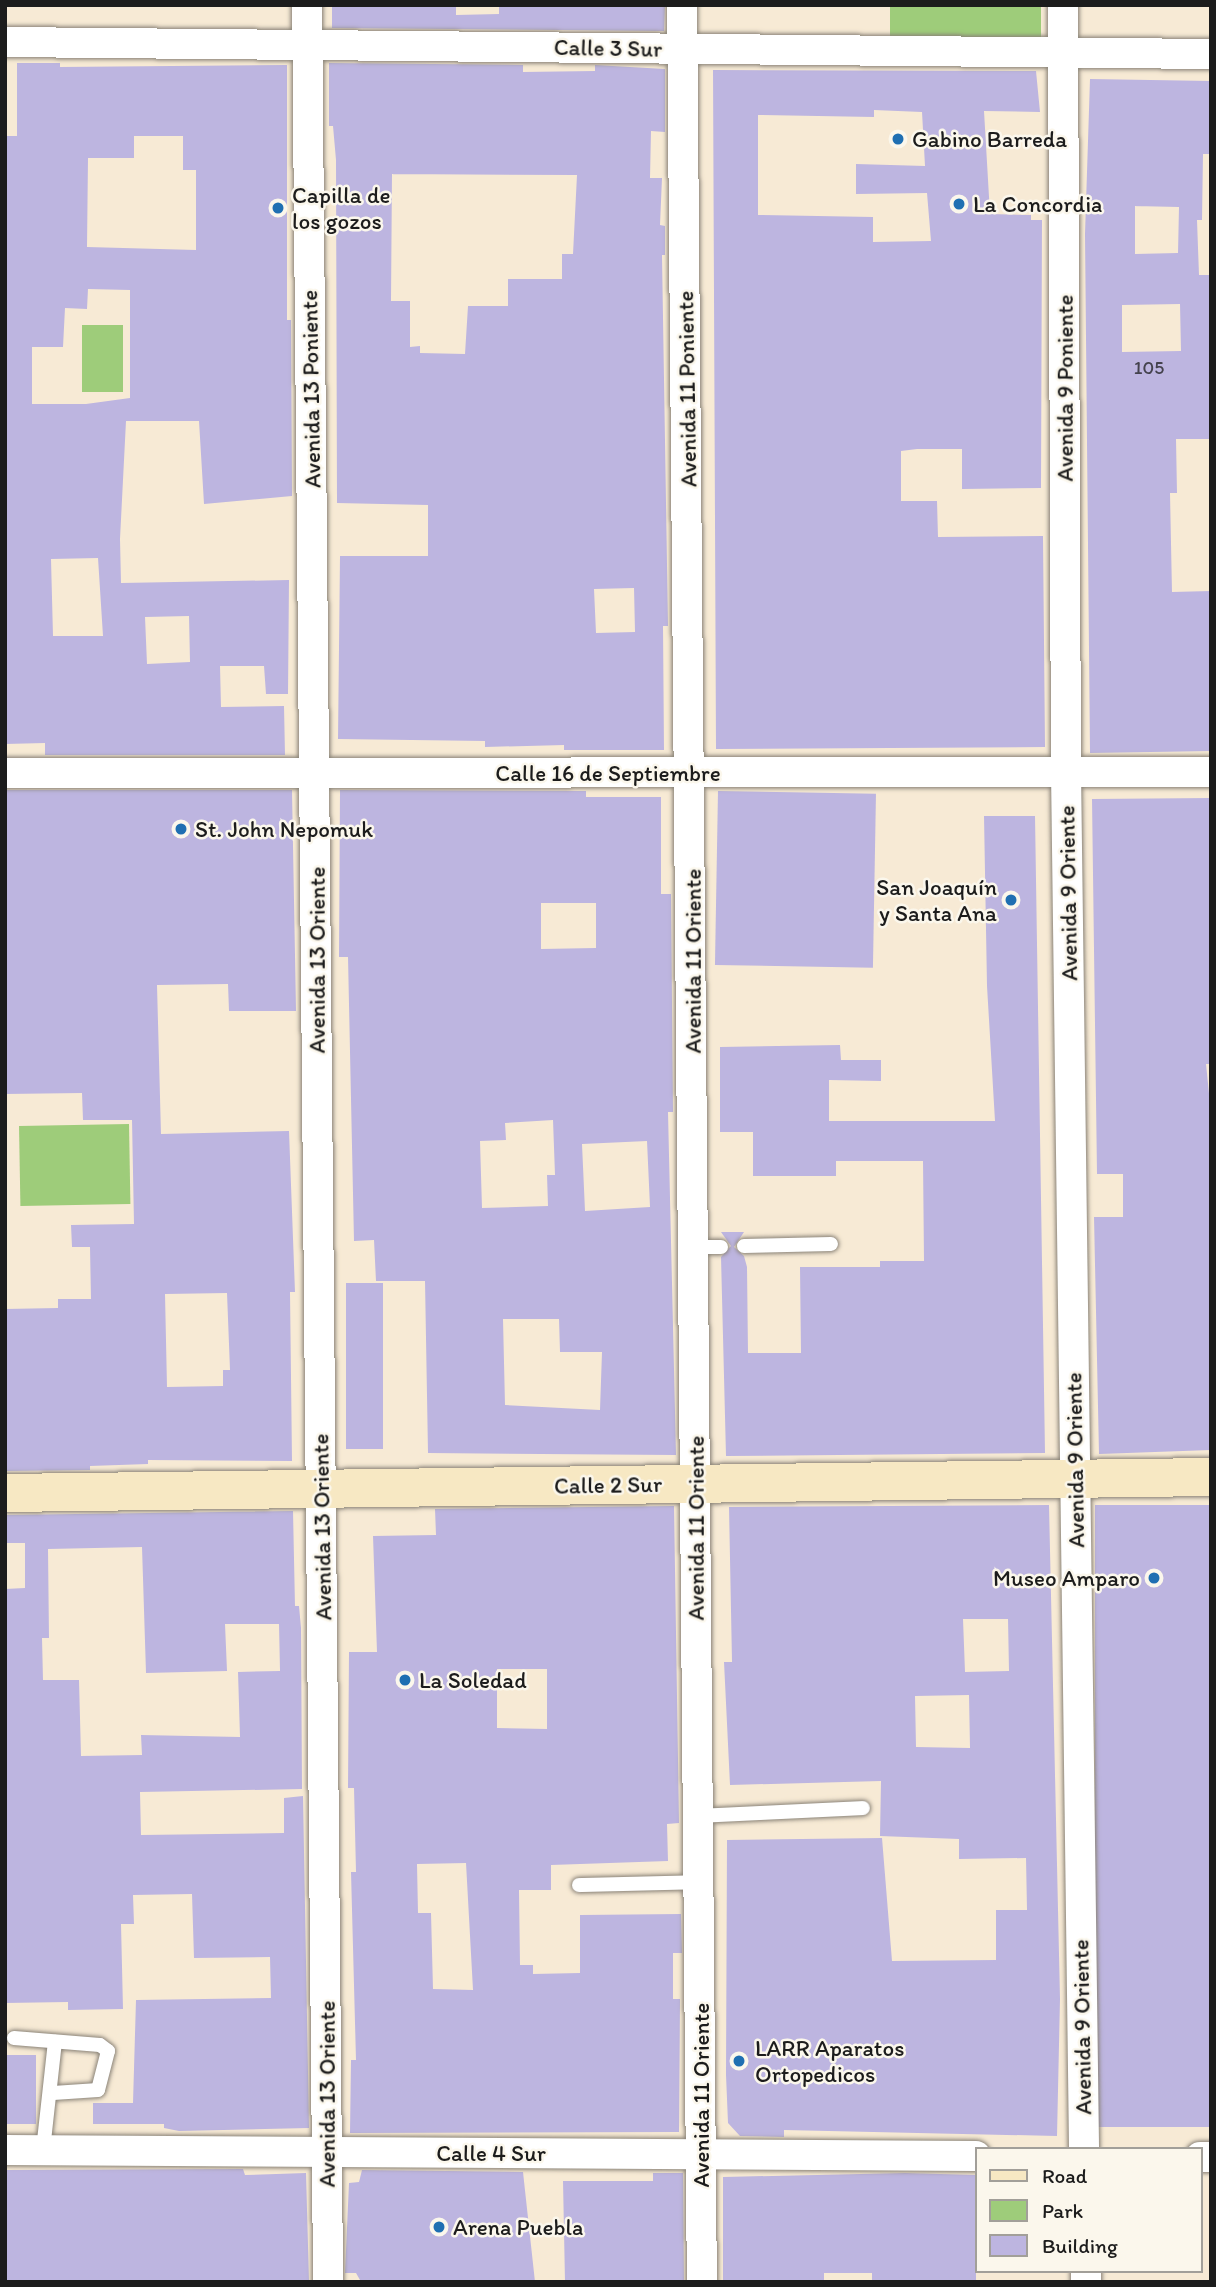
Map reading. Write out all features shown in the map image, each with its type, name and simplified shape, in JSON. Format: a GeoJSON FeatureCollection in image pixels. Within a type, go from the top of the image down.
{"type":"FeatureCollection","features":[{"type":"Feature","properties":{"kind":"street","name":"Avenida 13 Poniente"},"geometry":{"type":"LineString","coordinates":[[307,5],[316,772]]}},
{"type":"Feature","properties":{"kind":"street","name":"Avenida 11 Poniente"},"geometry":{"type":"LineString","coordinates":[[682,5],[692,774]]}},
{"type":"Feature","properties":{"kind":"street","name":"Avenida 9 Poniente"},"geometry":{"type":"LineString","coordinates":[[1063,5],[1066,771]]}},
{"type":"Feature","properties":{"kind":"street","name":"Calle 3 Sur"},"geometry":{"type":"LineString","coordinates":[[5,42],[1211,54]]}},
{"type":"Feature","properties":{"kind":"street","name":"Avenida 9 Oriente"},"geometry":{"type":"LineString","coordinates":[[1066,771],[1084,2147]]}},
{"type":"Feature","properties":{"kind":"street","name":"Avenida 13 Oriente"},"geometry":{"type":"LineString","coordinates":[[316,772],[328,2282]]}},
{"type":"Feature","properties":{"kind":"street","name":"Calle 16 de Septiembre"},"geometry":{"type":"LineString","coordinates":[[5,773],[1211,772]]}},
{"type":"Feature","properties":{"kind":"street","name":"Avenida 11 Oriente"},"geometry":{"type":"LineString","coordinates":[[692,774],[708,1247],[696,1483],[702,2282]]}},
{"type":"Feature","properties":{"kind":"street","name":"Calle 2 Sur"},"geometry":{"type":"LineString","coordinates":[[5,1493],[1075,1476],[1211,1477]]}},
{"type":"Feature","properties":{"kind":"street","name":"Calle 4 Sur"},"geometry":{"type":"LineString","coordinates":[[5,2150],[974,2156]]}},
{"type":"Feature","properties":{"kind":"lane"},"geometry":{"type":"LineString","coordinates":[[744,1246],[831,1244]]}},
{"type":"Feature","properties":{"kind":"lane"},"geometry":{"type":"LineString","coordinates":[[699,1816],[863,1808]]}},
{"type":"Feature","properties":{"kind":"lane"},"geometry":{"type":"LineString","coordinates":[[579,1885],[699,1882]]}},
{"type":"Feature","properties":{"kind":"lane"},"geometry":{"type":"LineString","coordinates":[[14,2038],[100,2045],[108,2052],[98,2090],[52,2093]]}},
{"type":"Feature","properties":{"kind":"lane"},"geometry":{"type":"LineString","coordinates":[[43,2150],[52,2093],[55,2042]]}},
{"type":"Feature","properties":{"kind":"green space"},"geometry":{"type":"Polygon","coordinates":[[[890,5],[1041,5],[1041,49],[890,49],[890,5]]]}},
{"type":"Feature","properties":{"kind":"green space"},"geometry":{"type":"Polygon","coordinates":[[[82,325],[123,325],[123,392],[82,392],[82,325]]]}},
{"type":"Feature","properties":{"kind":"green space"},"geometry":{"type":"Polygon","coordinates":[[[129,1124],[130,1204],[20,1206],[19,1126],[129,1124]]]}},
{"type":"Feature","properties":{"kind":"building"},"geometry":{"type":"Polygon","coordinates":[[[332,5],[456,5],[456,15],[499,14],[499,5],[665,5],[664,31],[332,28],[332,5]]]}},
{"type":"Feature","properties":{"kind":"building"},"geometry":{"type":"Polygon","coordinates":[[[17,63],[60,63],[60,67],[287,65],[287,320],[291,320],[292,496],[204,504],[199,421],[126,421],[120,539],[121,583],[289,580],[288,694],[266,694],[264,666],[220,666],[221,707],[284,706],[285,755],[45,755],[45,743],[5,744],[5,136],[17,136],[17,63]],[[134,136],[134,158],[88,158],[87,247],[196,250],[196,170],[183,170],[183,136],[134,136]],[[88,289],[87,309],[65,308],[63,347],[32,347],[32,404],[86,404],[130,398],[130,290],[88,289]],[[98,558],[51,559],[53,636],[103,636],[98,558]],[[189,616],[145,617],[147,664],[190,662],[189,616]]]}},
{"type":"Feature","properties":{"kind":"building"},"geometry":{"type":"Polygon","coordinates":[[[329,63],[523,65],[523,72],[595,71],[595,65],[665,69],[665,132],[651,131],[650,178],[662,178],[660,225],[665,226],[665,255],[662,255],[668,626],[663,626],[664,750],[564,750],[564,745],[485,747],[485,741],[338,739],[340,556],[428,556],[428,505],[337,503],[336,160],[333,126],[329,126],[329,63]],[[392,174],[391,301],[410,301],[410,347],[420,346],[420,353],[465,354],[468,306],[508,306],[508,279],[562,279],[562,254],[573,254],[577,175],[392,174]],[[634,588],[594,589],[596,633],[635,632],[634,588]]]}},
{"type":"Feature","properties":{"kind":"building"},"geometry":{"type":"Polygon","coordinates":[[[713,70],[1036,71],[1040,112],[984,111],[990,214],[1031,215],[1031,220],[1042,220],[1041,488],[962,489],[962,449],[917,449],[901,451],[901,501],[937,501],[938,537],[1043,536],[1045,747],[716,749],[713,70]],[[874,110],[874,117],[758,115],[758,215],[873,217],[873,242],[931,241],[927,193],[856,194],[856,164],[925,166],[922,112],[874,110]]]}},
{"type":"Feature","properties":{"kind":"building"},"geometry":{"type":"Polygon","coordinates":[[[1090,79],[1211,81],[1211,154],[1203,154],[1202,220],[1197,220],[1199,275],[1211,275],[1211,439],[1176,439],[1177,493],[1170,493],[1172,592],[1211,591],[1211,751],[1090,753],[1085,234],[1090,79]],[[1135,206],[1135,254],[1178,253],[1179,207],[1135,206]],[[1180,304],[1122,305],[1122,352],[1181,351],[1180,304]]]}},
{"type":"Feature","properties":{"kind":"building"},"geometry":{"type":"Polygon","coordinates":[[[5,790],[292,790],[296,1011],[229,1011],[228,984],[157,985],[161,1134],[289,1131],[295,1292],[290,1292],[292,1461],[148,1460],[148,1464],[90,1466],[90,1470],[5,1471],[5,1309],[58,1308],[58,1299],[91,1299],[90,1247],[72,1247],[71,1225],[134,1224],[132,1120],[83,1120],[82,1093],[5,1094],[5,790]],[[227,1293],[165,1294],[167,1387],[223,1386],[223,1370],[230,1370],[227,1293]]]}},
{"type":"Feature","properties":{"kind":"building"},"geometry":{"type":"Polygon","coordinates":[[[340,790],[586,791],[586,797],[661,797],[661,894],[671,894],[673,1112],[668,1112],[676,1455],[428,1453],[425,1281],[376,1281],[374,1240],[354,1241],[348,957],[339,957],[340,790]],[[541,903],[541,949],[596,948],[596,903],[541,903]],[[553,1120],[505,1123],[506,1140],[480,1141],[482,1208],[548,1206],[547,1175],[555,1175],[553,1120]],[[647,1141],[582,1144],[585,1211],[650,1207],[647,1141]],[[503,1319],[505,1405],[600,1410],[602,1352],[560,1352],[559,1319],[503,1319]]]}},
{"type":"Feature","properties":{"kind":"building"},"geometry":{"type":"Polygon","coordinates":[[[718,791],[876,794],[873,968],[715,965],[718,791]]]}},
{"type":"Feature","properties":{"kind":"building"},"geometry":{"type":"Polygon","coordinates":[[[1211,798],[1211,1064],[1206,1064],[1211,1113],[1211,1450],[1099,1454],[1094,1217],[1123,1217],[1123,1174],[1097,1174],[1092,799],[1211,798]]]}},
{"type":"Feature","properties":{"kind":"building"},"geometry":{"type":"Polygon","coordinates":[[[984,816],[1035,816],[1045,1453],[726,1456],[721,1257],[731,1246],[721,1232],[744,1232],[734,1247],[744,1256],[747,1267],[748,1353],[801,1353],[800,1267],[880,1267],[880,1261],[924,1261],[923,1161],[836,1161],[836,1176],[753,1176],[753,1132],[720,1132],[720,1047],[840,1045],[841,1060],[881,1060],[881,1081],[829,1080],[829,1121],[995,1121],[987,986],[984,816]]]}},
{"type":"Feature","properties":{"kind":"building"},"geometry":{"type":"Polygon","coordinates":[[[346,1283],[383,1283],[383,1449],[346,1449],[346,1283]]]}},
{"type":"Feature","properties":{"kind":"building"},"geometry":{"type":"Polygon","coordinates":[[[1049,1505],[1060,1999],[1057,2136],[784,2130],[784,2137],[740,2136],[728,2123],[727,1840],[882,1838],[892,1961],[996,1960],[996,1910],[1027,1910],[1026,1858],[959,1859],[959,1839],[880,1836],[881,1781],[730,1785],[724,1662],[732,1662],[729,1507],[1049,1505]],[[963,1619],[965,1672],[1009,1671],[1008,1619],[963,1619]],[[969,1695],[915,1696],[916,1747],[970,1748],[969,1695]]]}},
{"type":"Feature","properties":{"kind":"building"},"geometry":{"type":"Polygon","coordinates":[[[1095,1505],[1211,1505],[1211,2127],[1095,2127],[1095,1505]]]}},
{"type":"Feature","properties":{"kind":"building"},"geometry":{"type":"Polygon","coordinates":[[[674,1506],[679,1823],[667,1824],[668,1861],[551,1865],[551,1890],[519,1890],[520,1965],[533,1965],[533,1974],[580,1973],[580,1915],[681,1914],[682,1953],[673,1953],[673,1999],[680,1999],[679,2132],[350,2133],[351,2060],[356,2060],[351,1872],[356,1872],[354,1788],[348,1788],[349,1652],[377,1652],[373,1536],[436,1535],[435,1509],[674,1506]],[[497,1669],[497,1728],[547,1729],[547,1669],[497,1669]],[[466,1863],[417,1864],[418,1913],[431,1913],[433,1989],[473,1990],[466,1863]]]}},
{"type":"Feature","properties":{"kind":"building"},"geometry":{"type":"Polygon","coordinates":[[[293,1511],[295,1606],[299,1606],[301,1628],[302,1789],[140,1792],[141,1835],[284,1833],[284,1798],[303,1796],[309,2128],[179,2131],[164,2128],[164,2124],[93,2124],[93,2103],[133,2103],[136,2000],[271,1998],[270,1957],[194,1958],[192,1894],[133,1895],[134,1924],[121,1924],[123,2009],[68,2010],[68,2002],[5,2003],[5,1589],[25,1588],[25,1543],[5,1543],[5,1515],[293,1511]],[[142,1547],[48,1549],[49,1638],[42,1638],[43,1680],[79,1680],[81,1756],[142,1755],[141,1735],[240,1737],[238,1672],[280,1671],[279,1624],[225,1624],[227,1671],[146,1673],[142,1547]]]}},
{"type":"Feature","properties":{"kind":"building"},"geometry":{"type":"Polygon","coordinates":[[[5,2055],[36,2055],[36,2124],[5,2124],[5,2055]]]}},
{"type":"Feature","properties":{"kind":"building"},"geometry":{"type":"Polygon","coordinates":[[[243,2169],[245,2175],[306,2173],[309,2282],[5,2282],[5,2170],[243,2169]]]}},
{"type":"Feature","properties":{"kind":"building","name":"Arena Puebla"},"geometry":{"type":"Polygon","coordinates":[[[362,2170],[523,2172],[535,2282],[360,2280],[356,2273],[345,2273],[349,2183],[359,2182],[362,2170]]]}},
{"type":"Feature","properties":{"kind":"building"},"geometry":{"type":"Polygon","coordinates":[[[653,2173],[683,2173],[684,2282],[565,2282],[563,2181],[653,2181],[653,2173]]]}},
{"type":"Feature","properties":{"kind":"building"},"geometry":{"type":"Polygon","coordinates":[[[905,2173],[974,2175],[976,2282],[872,2282],[872,2273],[824,2273],[824,2282],[723,2282],[723,2177],[905,2173]]]}},
{"type":"Feature","properties":{"kind":"place","name":"Gabino Barreda"},"geometry":{"type":"Point","coordinates":[898,139]}},
{"type":"Feature","properties":{"kind":"place","name":"La Concordia"},"geometry":{"type":"Point","coordinates":[959,204]}},
{"type":"Feature","properties":{"kind":"place","name":"Capilla de los gozos"},"geometry":{"type":"Point","coordinates":[278,208]}},
{"type":"Feature","properties":{"kind":"place","name":"St. John Nepomuk"},"geometry":{"type":"Point","coordinates":[181,829]}},
{"type":"Feature","properties":{"kind":"place","name":"San Joaquín y Santa Ana"},"geometry":{"type":"Point","coordinates":[1011,900]}},
{"type":"Feature","properties":{"kind":"place","name":"Museo Amparo"},"geometry":{"type":"Point","coordinates":[1154,1578]}},
{"type":"Feature","properties":{"kind":"place","name":"La Soledad"},"geometry":{"type":"Point","coordinates":[405,1680]}},
{"type":"Feature","properties":{"kind":"place","name":"LARR Aparatos Ortopedicos"},"geometry":{"type":"Point","coordinates":[739,2061]}},
{"type":"Feature","properties":{"kind":"place","name":"Arena Puebla"},"geometry":{"type":"Point","coordinates":[439,2227]}}]}
